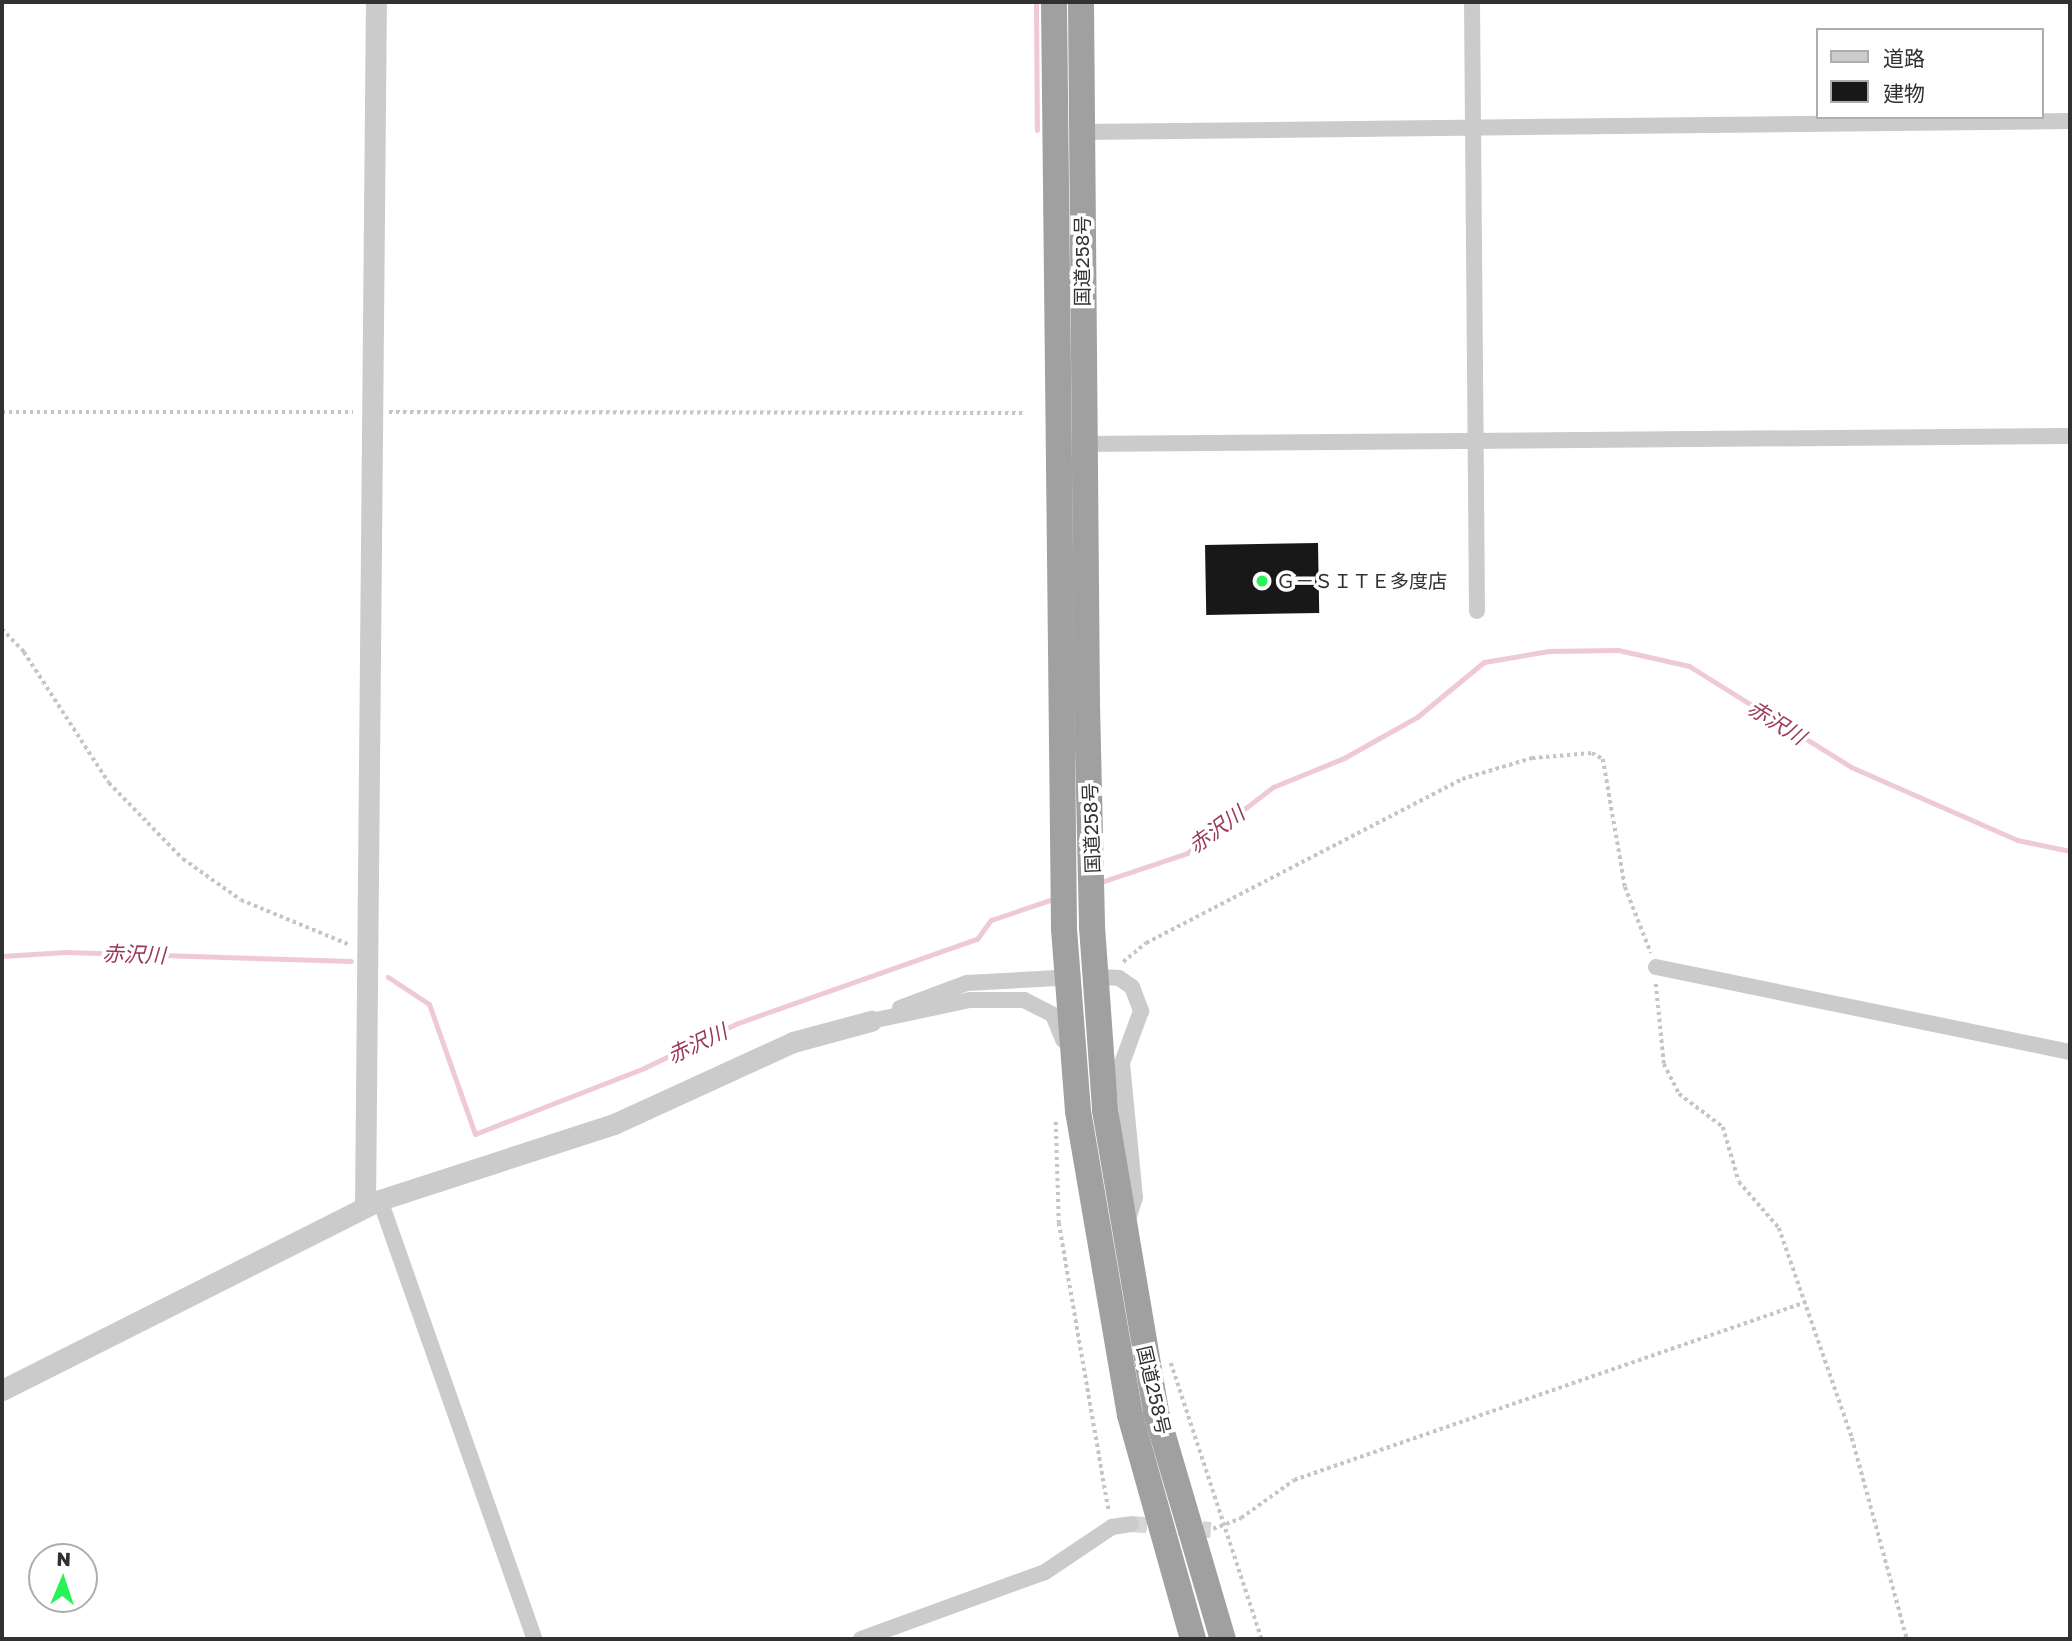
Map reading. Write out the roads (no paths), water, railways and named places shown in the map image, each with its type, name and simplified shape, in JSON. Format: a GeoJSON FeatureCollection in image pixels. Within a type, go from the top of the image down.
{"type":"FeatureCollection","features":[{"type":"Feature","properties":{"kind":"highway","name":"国道258号"},"geometry":{"type":"LineString","coordinates":[[1054,2],[1070,443],[1093,875],[1092,927],[1105,1111],[1122,1232],[1156,1412],[1223,1639]]}},
{"type":"Feature","properties":{"kind":"highway","name":"国道258号"},"geometry":{"type":"LineString","coordinates":[[1081,2],[1083,132],[1070,443],[1063,877],[1067,1111],[1130,1415],[1192,1639]]}},
{"type":"Feature","properties":{"kind":"street"},"geometry":{"type":"LineString","coordinates":[[376,2],[370,950],[372,1204],[535,1639]]}},
{"type":"Feature","properties":{"kind":"street"},"geometry":{"type":"LineString","coordinates":[[1472,2],[1477,611]]}},
{"type":"Feature","properties":{"kind":"street"},"geometry":{"type":"LineString","coordinates":[[1083,132],[2070,121]]}},
{"type":"Feature","properties":{"kind":"street"},"geometry":{"type":"LineString","coordinates":[[1070,443],[2070,436]]}},
{"type":"Feature","properties":{"kind":"street"},"geometry":{"type":"LineString","coordinates":[[1656,967],[2070,1052]]}},
{"type":"Feature","properties":{"kind":"street"},"geometry":{"type":"LineString","coordinates":[[1111,977],[1132,988],[1141,1011],[1122,1063],[1135,1197],[1122,1232]]}},
{"type":"Feature","properties":{"kind":"street"},"geometry":{"type":"LineString","coordinates":[[871,1021],[967,983],[1057,978]]}},
{"type":"Feature","properties":{"kind":"street"},"geometry":{"type":"LineString","coordinates":[[2,1391],[372,1204],[614,1125],[793,1042],[871,1021],[970,1000],[1039,1004],[1059,1023],[1067,1111]]}},
{"type":"Feature","properties":{"kind":"street"},"geometry":{"type":"LineString","coordinates":[[861,1639],[1045,1572],[1112,1527],[1130,1524]]}},
{"type":"Feature","properties":{"kind":"waterway"},"geometry":{"type":"LineString","coordinates":[[1036,2],[1037,130]]}},
{"type":"Feature","properties":{"kind":"waterway","name":"赤沢川"},"geometry":{"type":"LineString","coordinates":[[1098,883],[1187,853],[1273,787],[1344,758],[1417,717],[1484,662],[1549,651],[1618,650],[1689,666],[1851,767],[2017,840],[2070,851]]}},
{"type":"Feature","properties":{"kind":"waterway","name":"赤沢川"},"geometry":{"type":"LineString","coordinates":[[388,977],[429,1004],[475,1134],[644,1068],[738,1023],[977,939],[991,920],[1056,898]]}},
{"type":"Feature","properties":{"kind":"waterway","name":"赤沢川"},"geometry":{"type":"LineString","coordinates":[[2,956],[66,952],[351,961]]}},
{"type":"Feature","properties":{"kind":"tunnel"},"geometry":{"type":"LineString","coordinates":[[1131,1524],[1211,1530]]}},
{"type":"Feature","properties":{"kind":"place","name":"Ｇ－ＳＩＴＥ多度店"},"geometry":{"type":"Point","coordinates":[1262,581]}}]}
